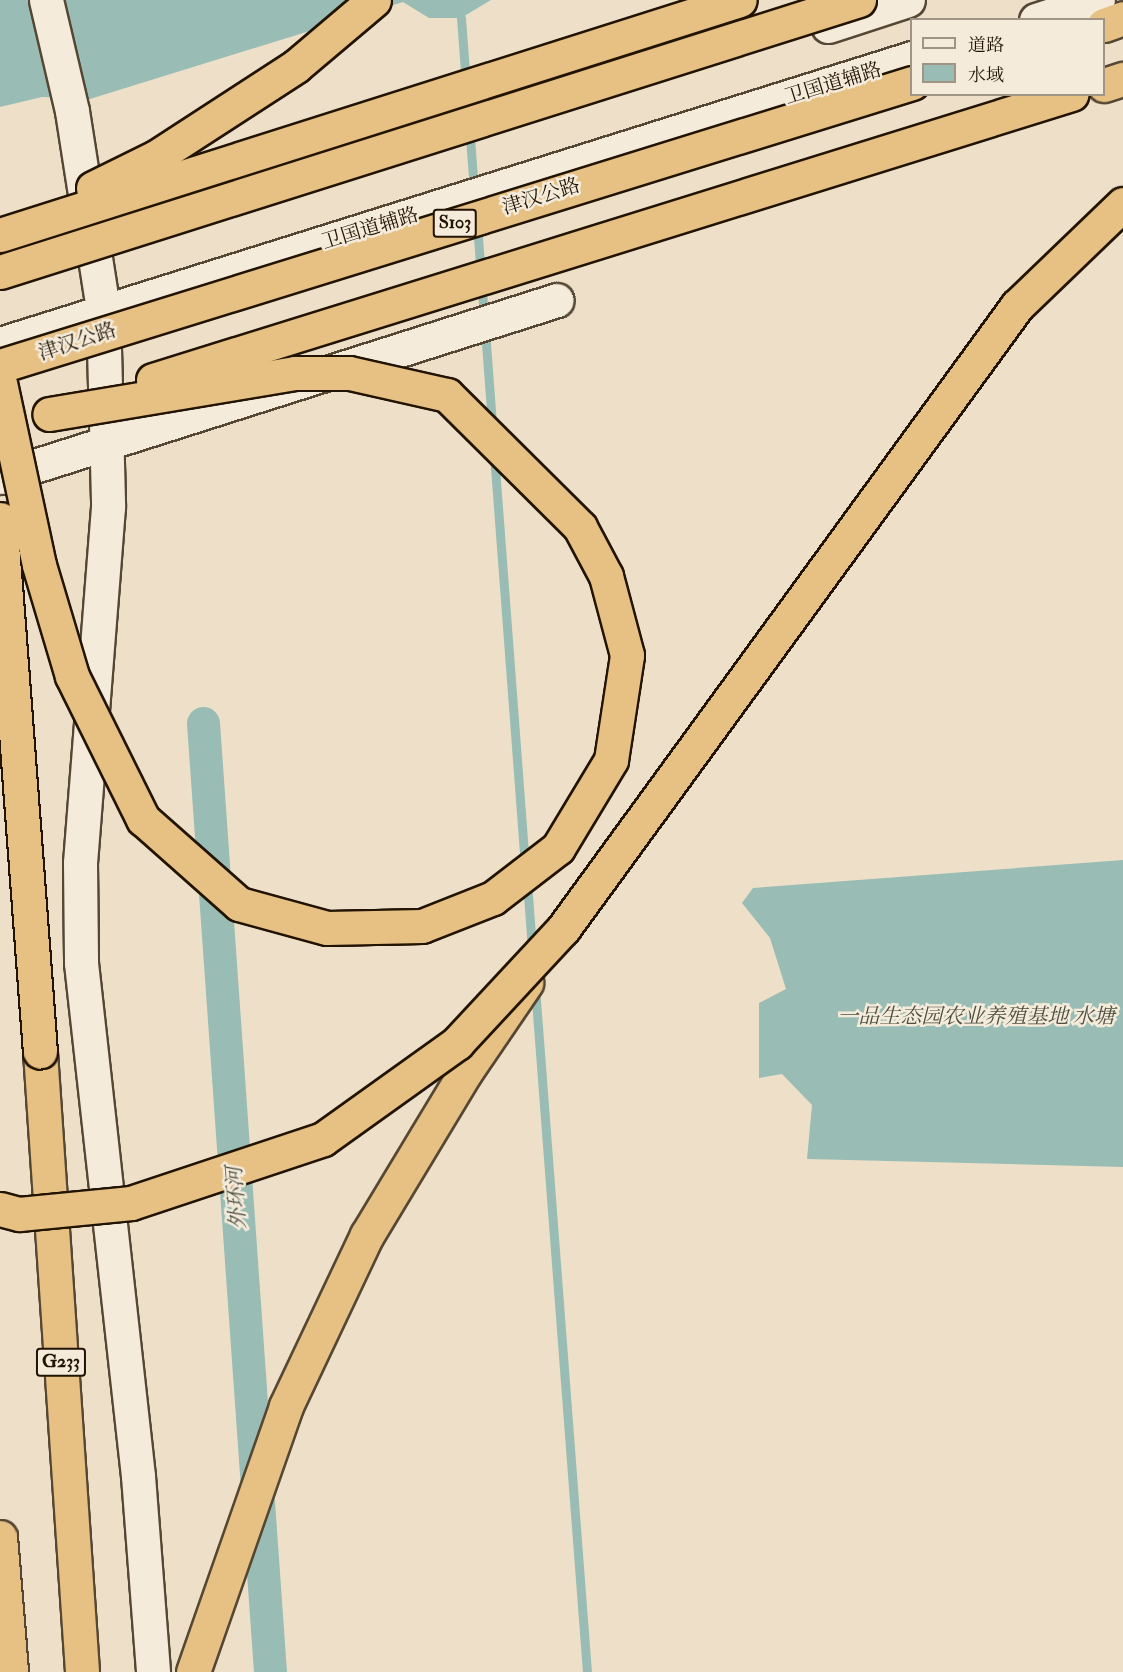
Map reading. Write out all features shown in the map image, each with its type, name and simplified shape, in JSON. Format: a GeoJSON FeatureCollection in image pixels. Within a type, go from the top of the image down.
{"type":"FeatureCollection","features":[{"type":"Feature","properties":{"kind":"highway"},"geometry":{"type":"LineString","coordinates":[[0,235],[156,157],[296,66],[374,0]]}},
{"type":"Feature","properties":{"kind":"highway"},"geometry":{"type":"LineString","coordinates":[[0,235],[740,0]]}},
{"type":"Feature","properties":{"kind":"highway"},"geometry":{"type":"LineString","coordinates":[[0,272],[859,0]]}},
{"type":"Feature","properties":{"kind":"highway"},"geometry":{"type":"LineString","coordinates":[[1105,25],[1123,18]]}},
{"type":"Feature","properties":{"kind":"highway"},"geometry":{"type":"LineString","coordinates":[[1105,85],[1123,79]]}},
{"type":"Feature","properties":{"kind":"highway","name":"津汉公路"},"geometry":{"type":"LineString","coordinates":[[0,366],[910,84]]}},
{"type":"Feature","properties":{"kind":"highway"},"geometry":{"type":"LineString","coordinates":[[0,430],[308,329],[1065,96]]}},
{"type":"Feature","properties":{"kind":"highway"},"geometry":{"type":"LineString","coordinates":[[193,1672],[286,1406],[367,1235],[466,1071],[563,929],[1017,306],[1123,204]]}},
{"type":"Feature","properties":{"kind":"highway"},"geometry":{"type":"LineString","coordinates":[[0,383],[39,565],[72,676],[143,819],[239,904],[327,928],[422,926],[493,898],[558,848],[611,760],[627,655],[606,576],[580,527],[447,395],[349,373],[295,372],[49,414]]}},
{"type":"Feature","properties":{"kind":"highway","name":"G233"},"geometry":{"type":"LineString","coordinates":[[0,519],[40,1052],[82,1672]]}},
{"type":"Feature","properties":{"kind":"highway"},"geometry":{"type":"LineString","coordinates":[[0,1209],[19,1214],[131,1203],[323,1139],[457,1043],[563,929]]}},
{"type":"Feature","properties":{"kind":"highway"},"geometry":{"type":"LineString","coordinates":[[0,1537],[11,1672]]}},
{"type":"Feature","properties":{"kind":"main road"},"geometry":{"type":"LineString","coordinates":[[46,0],[72,111],[103,310],[108,507],[80,863],[81,963],[138,1476],[153,1672]]}},
{"type":"Feature","properties":{"kind":"main road"},"geometry":{"type":"LineString","coordinates":[[0,289],[908,0]]}},
{"type":"Feature","properties":{"kind":"main road"},"geometry":{"type":"LineString","coordinates":[[1042,18],[1098,0]]}},
{"type":"Feature","properties":{"kind":"main road","name":"卫国道辅路"},"geometry":{"type":"LineString","coordinates":[[0,345],[103,310],[411,216],[910,59]]}},
{"type":"Feature","properties":{"kind":"main road"},"geometry":{"type":"LineString","coordinates":[[0,477],[106,441],[557,300]]}},
{"type":"Feature","properties":{"kind":"water"},"geometry":{"type":"Polygon","coordinates":[[[0,0],[491,0],[461,18],[429,18],[403,2],[90,99],[42,97],[0,107],[0,0]]]}},
{"type":"Feature","properties":{"kind":"water","name":"一品生态园农业养殖基地 水塘"},"geometry":{"type":"Polygon","coordinates":[[[1123,860],[1123,1167],[807,1159],[812,1105],[782,1074],[759,1078],[759,1003],[786,989],[770,938],[742,903],[753,888],[1123,860]]]}},
{"type":"Feature","properties":{"kind":"waterway"},"geometry":{"type":"LineString","coordinates":[[461,18],[474,189]]}},
{"type":"Feature","properties":{"kind":"waterway"},"geometry":{"type":"LineString","coordinates":[[477,224],[492,425]]}},
{"type":"Feature","properties":{"kind":"waterway"},"geometry":{"type":"LineString","coordinates":[[494,454],[525,865]]}},
{"type":"Feature","properties":{"kind":"waterway","name":"外环河"},"geometry":{"type":"LineString","coordinates":[[203,723],[270,1672]]}},
{"type":"Feature","properties":{"kind":"waterway"},"geometry":{"type":"LineString","coordinates":[[527,882],[532,949]]}},
{"type":"Feature","properties":{"kind":"waterway"},"geometry":{"type":"LineString","coordinates":[[535,987],[587,1672]]}}]}
